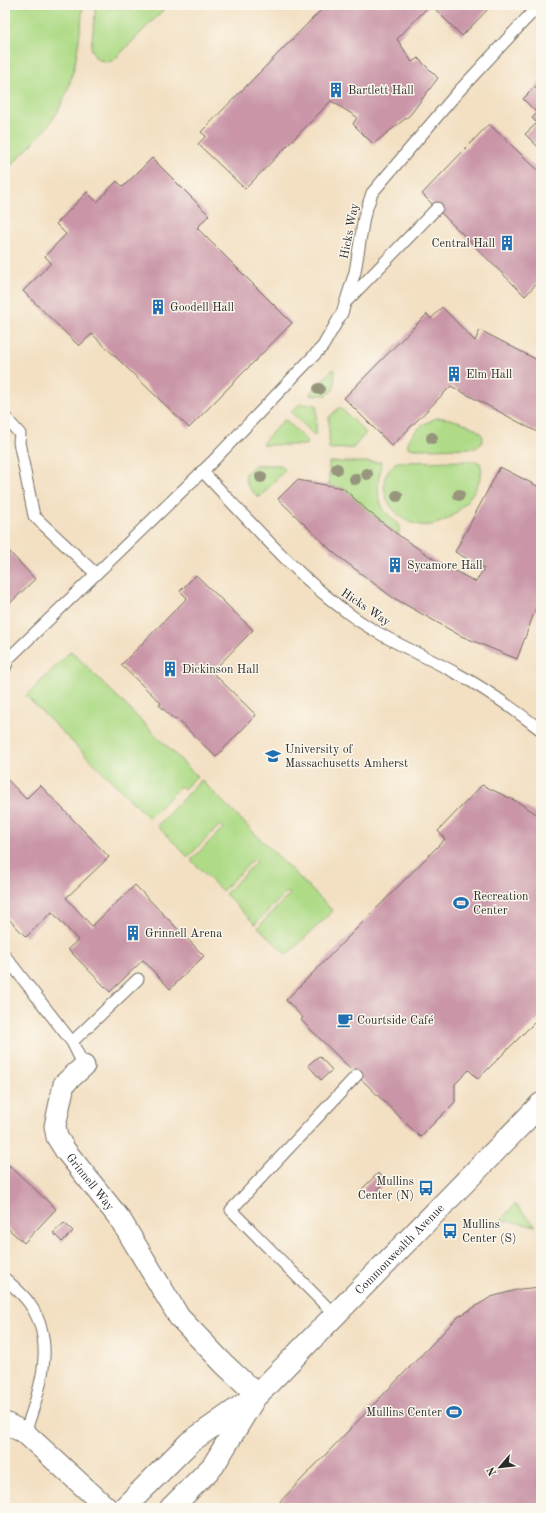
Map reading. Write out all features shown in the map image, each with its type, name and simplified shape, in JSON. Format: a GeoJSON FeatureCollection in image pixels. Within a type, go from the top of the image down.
{"type":"FeatureCollection","features":[{"type":"Feature","properties":{"kind":"main road","name":"Commonwealth Avenue"},"geometry":{"type":"LineString","coordinates":[[124,1508],[190,1442],[257,1395],[334,1314],[541,1104]]}},
{"type":"Feature","properties":{"kind":"main road","name":"Commonwealth Avenue"},"geometry":{"type":"LineString","coordinates":[[171,1508],[213,1466],[257,1395]]}},
{"type":"Feature","properties":{"kind":"street","name":"Grinnell Way"},"geometry":{"type":"LineString","coordinates":[[84,1066],[64,1084],[55,1126],[57,1137],[65,1150],[120,1219],[178,1317],[257,1395]]}},
{"type":"Feature","properties":{"kind":"street"},"geometry":{"type":"LineString","coordinates":[[5,1423],[25,1433],[107,1508]]}},
{"type":"Feature","properties":{"kind":"lane","name":"Hicks Way"},"geometry":{"type":"LineString","coordinates":[[5,668],[9,658],[95,573],[202,472],[323,346],[335,327],[345,304],[355,272],[364,217],[372,193],[458,92],[539,5]]}},
{"type":"Feature","properties":{"kind":"lane"},"geometry":{"type":"LineString","coordinates":[[345,304],[437,208]]}},
{"type":"Feature","properties":{"kind":"lane"},"geometry":{"type":"LineString","coordinates":[[5,417],[20,434],[19,442],[34,516],[95,573]]}},
{"type":"Feature","properties":{"kind":"lane","name":"Hicks Way"},"geometry":{"type":"LineString","coordinates":[[202,472],[286,558],[328,597],[347,612],[376,631],[472,682],[502,701],[541,730]]}},
{"type":"Feature","properties":{"kind":"lane","name":"Grinnell Way"},"geometry":{"type":"LineString","coordinates":[[5,956],[72,1042],[84,1066]]}},
{"type":"Feature","properties":{"kind":"lane"},"geometry":{"type":"LineString","coordinates":[[72,1042],[138,979]]}},
{"type":"Feature","properties":{"kind":"lane"},"geometry":{"type":"LineString","coordinates":[[334,1314],[231,1210],[357,1074]]}},
{"type":"Feature","properties":{"kind":"lane"},"geometry":{"type":"LineString","coordinates":[[5,1279],[29,1302],[39,1319],[44,1339],[44,1360],[39,1389],[25,1433]]}},
{"type":"Feature","properties":{"kind":"green space"},"geometry":{"type":"Polygon","coordinates":[[[6,5],[83,5],[75,64],[66,93],[60,106],[53,119],[42,133],[5,171],[6,5]]]}},
{"type":"Feature","properties":{"kind":"green space"},"geometry":{"type":"Polygon","coordinates":[[[96,5],[168,5],[114,60],[108,62],[96,59],[91,48],[96,5]]]}},
{"type":"Feature","properties":{"kind":"green space"},"geometry":{"type":"Polygon","coordinates":[[[333,369],[335,370],[334,389],[327,395],[310,395],[310,393],[333,369]]]}},
{"type":"Feature","properties":{"kind":"green space"},"geometry":{"type":"Polygon","coordinates":[[[300,404],[317,405],[316,434],[313,434],[291,412],[300,404]]]}},
{"type":"Feature","properties":{"kind":"green space"},"geometry":{"type":"Polygon","coordinates":[[[340,407],[366,433],[353,448],[329,449],[329,417],[340,407]]]}},
{"type":"Feature","properties":{"kind":"green space"},"geometry":{"type":"Polygon","coordinates":[[[437,418],[455,420],[469,425],[483,437],[482,443],[476,448],[414,449],[408,447],[410,438],[418,429],[437,418]]]}},
{"type":"Feature","properties":{"kind":"green space"},"geometry":{"type":"Polygon","coordinates":[[[284,420],[287,421],[307,441],[306,445],[263,445],[263,442],[284,420]]]}},
{"type":"Feature","properties":{"kind":"green space"},"geometry":{"type":"Polygon","coordinates":[[[475,461],[480,463],[482,471],[480,479],[472,494],[453,515],[433,524],[415,524],[400,516],[390,504],[384,489],[386,474],[397,462],[475,461]]]}},
{"type":"Feature","properties":{"kind":"green space"},"geometry":{"type":"Polygon","coordinates":[[[329,462],[381,462],[378,485],[380,502],[385,512],[399,527],[398,535],[369,512],[343,488],[329,486],[329,462]]]}},
{"type":"Feature","properties":{"kind":"green space"},"geometry":{"type":"Polygon","coordinates":[[[255,465],[281,465],[285,470],[260,497],[248,487],[245,476],[246,473],[255,465]]]}},
{"type":"Feature","properties":{"kind":"green space"},"geometry":{"type":"Polygon","coordinates":[[[71,651],[197,776],[184,789],[181,786],[149,818],[26,696],[71,651]]]}},
{"type":"Feature","properties":{"kind":"green space"},"geometry":{"type":"Polygon","coordinates":[[[201,780],[333,911],[287,955],[258,927],[290,894],[287,892],[255,924],[225,894],[257,861],[254,859],[222,891],[191,860],[223,828],[220,825],[188,857],[157,826],[201,780]]]}},
{"type":"Feature","properties":{"kind":"green space"},"geometry":{"type":"Polygon","coordinates":[[[515,1204],[536,1226],[501,1220],[515,1204]]]}},
{"type":"Feature","properties":{"kind":"building","name":"Bartlett Hall"},"geometry":{"type":"Polygon","coordinates":[[[326,5],[430,5],[397,39],[412,62],[418,58],[438,78],[410,115],[373,144],[353,124],[357,117],[331,101],[245,189],[198,144],[206,136],[201,132],[326,5]]]}},
{"type":"Feature","properties":{"kind":"building"},"geometry":{"type":"Polygon","coordinates":[[[431,5],[492,5],[462,36],[431,5]]]}},
{"type":"Feature","properties":{"kind":"building"},"geometry":{"type":"Polygon","coordinates":[[[541,81],[541,150],[525,134],[537,123],[532,118],[537,113],[523,99],[541,81]]]}},
{"type":"Feature","properties":{"kind":"building","name":"Central Hall"},"geometry":{"type":"Polygon","coordinates":[[[489,124],[541,173],[541,279],[525,296],[422,194],[489,124]]]}},
{"type":"Feature","properties":{"kind":"building","name":"Goodell Hall"},"geometry":{"type":"Polygon","coordinates":[[[152,158],[209,215],[197,228],[292,323],[189,428],[92,334],[79,346],[23,291],[51,263],[45,256],[66,234],[56,224],[87,192],[97,202],[117,181],[123,187],[152,158]]]}},
{"type":"Feature","properties":{"kind":"building","name":"Elm Hall"},"geometry":{"type":"Polygon","coordinates":[[[442,307],[475,341],[480,330],[541,362],[541,434],[451,386],[392,446],[344,398],[427,314],[431,319],[442,307]]]}},
{"type":"Feature","properties":{"kind":"building","name":"Sycamore Hall"},"geometry":{"type":"Polygon","coordinates":[[[500,467],[541,488],[541,609],[536,608],[517,659],[461,636],[392,597],[334,553],[278,499],[297,480],[343,488],[369,512],[401,537],[438,562],[476,582],[484,568],[455,552],[500,467]]]}},
{"type":"Feature","properties":{"kind":"building"},"geometry":{"type":"Polygon","coordinates":[[[5,547],[35,579],[5,608],[5,547]]]}},
{"type":"Feature","properties":{"kind":"building","name":"Dickinson Hall"},"geometry":{"type":"Polygon","coordinates":[[[196,575],[253,630],[212,672],[256,715],[216,757],[176,718],[175,720],[159,705],[161,703],[121,665],[187,598],[180,591],[196,575]]]}},
{"type":"Feature","properties":{"kind":"building"},"geometry":{"type":"Polygon","coordinates":[[[5,777],[26,799],[40,785],[109,857],[66,898],[92,926],[135,885],[204,956],[170,989],[143,960],[110,992],[68,949],[78,940],[52,912],[26,937],[5,915],[5,777]]]}},
{"type":"Feature","properties":{"kind":"building","name":"Recreation Center"},"geometry":{"type":"Polygon","coordinates":[[[482,785],[518,802],[541,817],[541,1016],[478,1079],[469,1070],[455,1084],[455,1102],[420,1137],[301,1020],[303,1018],[286,1000],[445,839],[438,831],[482,785]]]}},
{"type":"Feature","properties":{"kind":"building"},"geometry":{"type":"Polygon","coordinates":[[[319,1056],[332,1070],[321,1080],[308,1065],[319,1056]]]}},
{"type":"Feature","properties":{"kind":"building"},"geometry":{"type":"Polygon","coordinates":[[[9,1165],[56,1209],[24,1243],[5,1226],[5,1169],[9,1165]]]}},
{"type":"Feature","properties":{"kind":"building"},"geometry":{"type":"Polygon","coordinates":[[[378,1173],[386,1182],[370,1197],[362,1189],[378,1173]]]}},
{"type":"Feature","properties":{"kind":"building"},"geometry":{"type":"Polygon","coordinates":[[[64,1223],[73,1231],[62,1242],[53,1233],[64,1223]]]}},
{"type":"Feature","properties":{"kind":"building","name":"Mullins Center"},"geometry":{"type":"Polygon","coordinates":[[[541,1287],[541,1508],[274,1508],[458,1317],[491,1297],[520,1289],[541,1287]]]}},
{"type":"Feature","properties":{"kind":"place","name":"Bartlett Hall"},"geometry":{"type":"Point","coordinates":[336,90]}},
{"type":"Feature","properties":{"kind":"place","name":"Central Hall"},"geometry":{"type":"Point","coordinates":[507,243]}},
{"type":"Feature","properties":{"kind":"place","name":"Goodell Hall"},"geometry":{"type":"Point","coordinates":[158,307]}},
{"type":"Feature","properties":{"kind":"place","name":"Elm Hall"},"geometry":{"type":"Point","coordinates":[454,374]}},
{"type":"Feature","properties":{"kind":"place","name":"Sycamore Hall"},"geometry":{"type":"Point","coordinates":[395,565]}},
{"type":"Feature","properties":{"kind":"place","name":"Dickinson Hall"},"geometry":{"type":"Point","coordinates":[170,669]}},
{"type":"Feature","properties":{"kind":"place","name":"University of Massachusetts Amherst"},"geometry":{"type":"Point","coordinates":[273,756]}},
{"type":"Feature","properties":{"kind":"place","name":"Recreation Center"},"geometry":{"type":"Point","coordinates":[461,903]}},
{"type":"Feature","properties":{"kind":"place","name":"Grinnell Arena"},"geometry":{"type":"Point","coordinates":[133,933]}},
{"type":"Feature","properties":{"kind":"place","name":"Courtside Café"},"geometry":{"type":"Point","coordinates":[345,1020]}},
{"type":"Feature","properties":{"kind":"place","name":"Mullins Center (N)"},"geometry":{"type":"Point","coordinates":[426,1188]}},
{"type":"Feature","properties":{"kind":"place","name":"Mullins Center (S)"},"geometry":{"type":"Point","coordinates":[450,1231]}},
{"type":"Feature","properties":{"kind":"place","name":"Mullins Center"},"geometry":{"type":"Point","coordinates":[454,1412]}}]}
